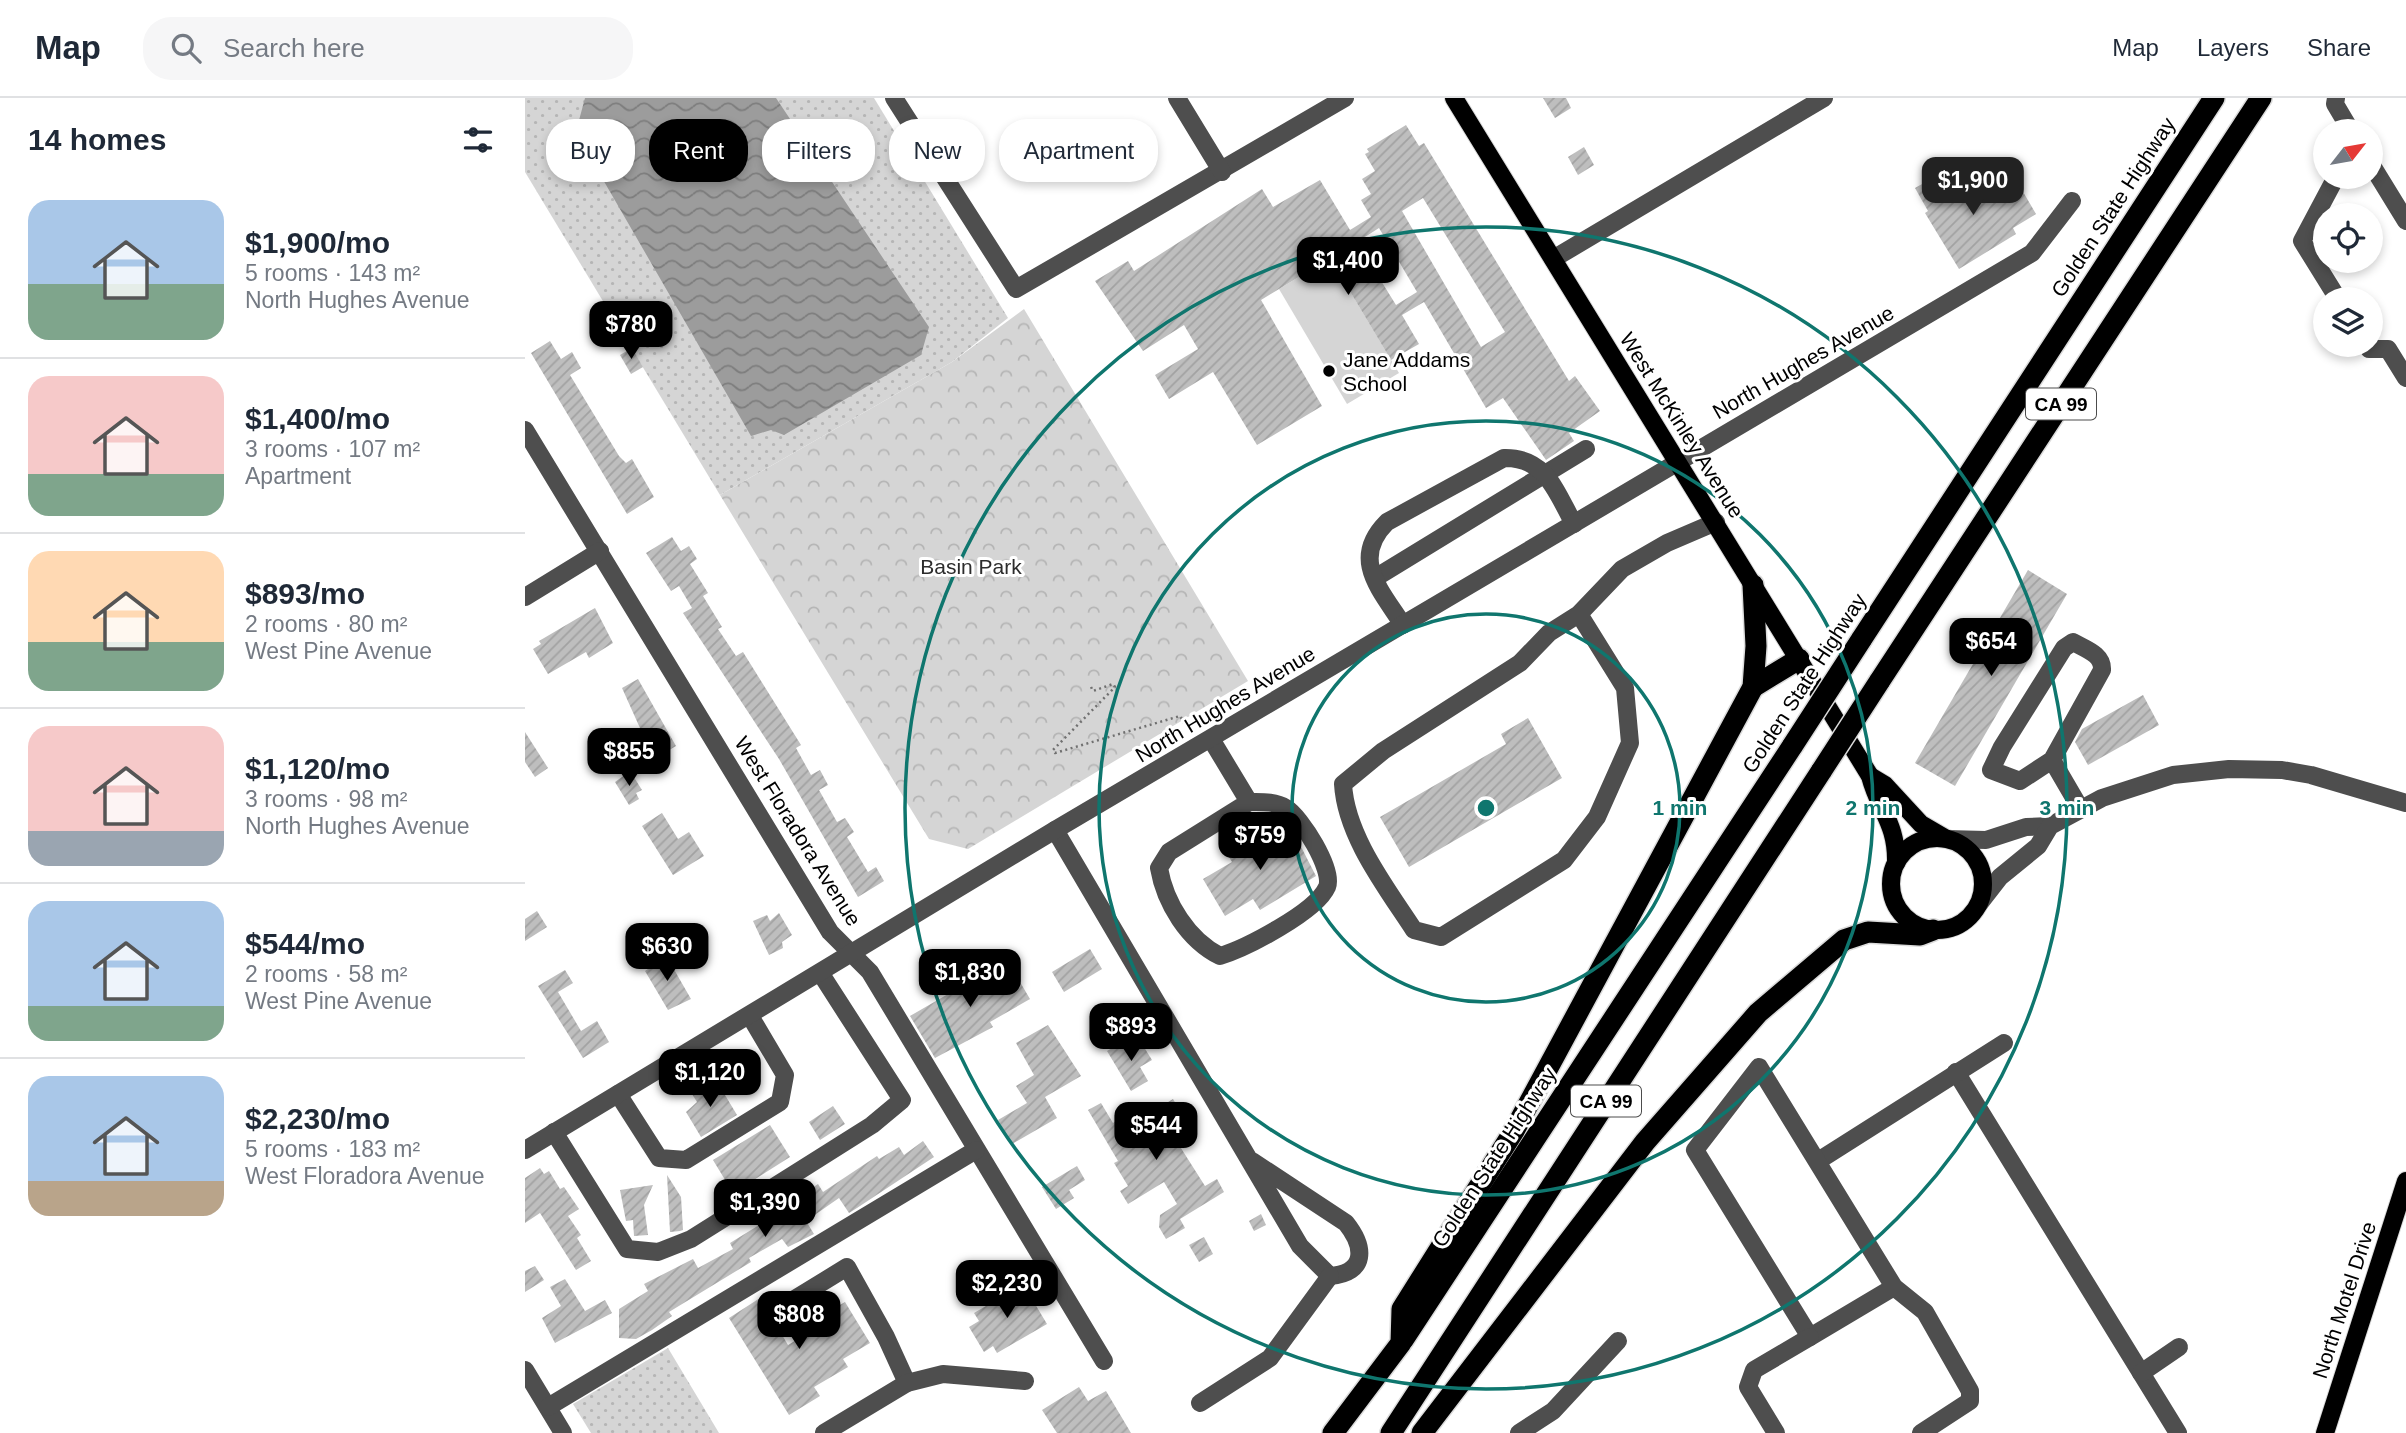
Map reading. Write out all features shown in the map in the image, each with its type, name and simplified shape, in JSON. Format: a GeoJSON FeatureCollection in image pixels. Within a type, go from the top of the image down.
{"type":"FeatureCollection","features":[{"type":"Feature","properties":{"kind":"highway","name":"CA 99"},"geometry":{"type":"LineString","coordinates":[[1391,1433],[2261,98]]}},
{"type":"Feature","properties":{"kind":"highway","name":"Golden State Highway"},"geometry":{"type":"LineString","coordinates":[[1342,1433],[1794,745],[2210,103]]}},
{"type":"Feature","properties":{"kind":"highway"},"geometry":{"type":"LineString","coordinates":[[1333,1433],[1401,1343],[1402,1309],[1514,1131],[1753,687],[1756,646],[1753,584]]}},
{"type":"Feature","properties":{"kind":"highway"},"geometry":{"type":"LineString","coordinates":[[1753,687],[1798,659]]}},
{"type":"Feature","properties":{"kind":"highway"},"geometry":{"type":"LineString","coordinates":[[1422,1433],[1645,1142],[1758,1013],[1844,940],[1868,932],[1920,935],[1933,930]]}},
{"type":"Feature","properties":{"kind":"main road","name":"West McKinley Avenue"},"geometry":{"type":"LineString","coordinates":[[1454,98],[1870,776],[1874,792],[1895,836],[1896,863],[1892,877],[1897,906],[1912,922],[1933,930]]}},
{"type":"Feature","properties":{"kind":"main road","name":"West McKinley Avenue"},"geometry":{"type":"LineString","coordinates":[[1870,776],[1885,785],[1921,824],[1959,844],[1978,864],[1983,877],[1979,904]]}},
{"type":"Feature","properties":{"kind":"main road"},"geometry":{"type":"LineString","coordinates":[[1896,863],[1917,843],[1946,839]]}},
{"type":"Feature","properties":{"kind":"main road"},"geometry":{"type":"LineString","coordinates":[[1933,930],[1960,924],[1979,904]]}},
{"type":"Feature","properties":{"kind":"main road","name":"North Motel Drive"},"geometry":{"type":"LineString","coordinates":[[2325,1433],[2406,1181]]}},
{"type":"Feature","properties":{"kind":"street"},"geometry":{"type":"LineString","coordinates":[[894,98],[1016,289],[1345,98]]}},
{"type":"Feature","properties":{"kind":"street"},"geometry":{"type":"LineString","coordinates":[[1177,98],[1221,172]]}},
{"type":"Feature","properties":{"kind":"street"},"geometry":{"type":"LineString","coordinates":[[1553,260],[1823,98]]}},
{"type":"Feature","properties":{"kind":"street"},"geometry":{"type":"LineString","coordinates":[[2336,98],[2335,104],[2344,119]]}},
{"type":"Feature","properties":{"kind":"street"},"geometry":{"type":"LineString","coordinates":[[2383,184],[2406,221]]}},
{"type":"Feature","properties":{"kind":"street"},"geometry":{"type":"LineString","coordinates":[[2330,189],[2302,241],[2331,287]]}},
{"type":"Feature","properties":{"kind":"street","name":"North Hughes Avenue"},"geometry":{"type":"LineString","coordinates":[[525,1150],[821,974],[1055,830],[2032,253],[2072,201]]}},
{"type":"Feature","properties":{"kind":"street"},"geometry":{"type":"LineString","coordinates":[[2383,349],[2388,349],[2406,377]]}},
{"type":"Feature","properties":{"kind":"street","name":"West Floradora Avenue"},"geometry":{"type":"LineString","coordinates":[[525,430],[830,932],[870,972],[1104,1360]]}},
{"type":"Feature","properties":{"kind":"street"},"geometry":{"type":"LineString","coordinates":[[1375,578],[1585,449]]}},
{"type":"Feature","properties":{"kind":"street"},"geometry":{"type":"LineString","coordinates":[[1403,625],[1375,578],[1368,553],[1373,537],[1387,522],[1504,458],[1520,458],[1533,463],[1545,475],[1574,524]]}},
{"type":"Feature","properties":{"kind":"street"},"geometry":{"type":"LineString","coordinates":[[1579,614],[1625,688],[1630,743],[1597,817],[1564,860],[1441,937],[1415,930],[1382,880],[1344,809],[1343,784],[1383,751],[1520,663],[1549,633],[1579,614],[1622,569],[1667,543],[1716,522]]}},
{"type":"Feature","properties":{"kind":"street"},"geometry":{"type":"LineString","coordinates":[[525,597],[600,551]]}},
{"type":"Feature","properties":{"kind":"street"},"geometry":{"type":"LineString","coordinates":[[2073,642],[2097,655],[2102,663],[2102,670],[2052,760],[2019,781],[1991,770],[2002,747],[2064,648],[2073,642]]}},
{"type":"Feature","properties":{"kind":"street"},"geometry":{"type":"LineString","coordinates":[[1211,738],[1249,802]]}},
{"type":"Feature","properties":{"kind":"street"},"geometry":{"type":"LineString","coordinates":[[2052,760],[2080,808]]}},
{"type":"Feature","properties":{"kind":"street"},"geometry":{"type":"LineString","coordinates":[[1979,904],[2000,877],[2038,846],[2050,826],[2080,808],[2123,790],[2173,775],[2251,768],[2311,775],[2406,803]]}},
{"type":"Feature","properties":{"kind":"street"},"geometry":{"type":"LineString","coordinates":[[1249,802],[1269,802],[1287,808],[1302,825],[1326,865],[1328,884],[1319,900],[1302,912],[1237,951],[1220,956],[1202,947],[1187,930],[1162,887],[1159,868],[1169,852],[1249,802]]}},
{"type":"Feature","properties":{"kind":"street"},"geometry":{"type":"LineString","coordinates":[[1946,839],[1986,840],[2027,827],[2050,826]]}},
{"type":"Feature","properties":{"kind":"street"},"geometry":{"type":"LineString","coordinates":[[1055,830],[1300,1246],[1330,1276]]}},
{"type":"Feature","properties":{"kind":"street"},"geometry":{"type":"LineString","coordinates":[[554,1132],[627,1249],[658,1252],[691,1239],[872,1125],[902,1100],[821,974]]}},
{"type":"Feature","properties":{"kind":"street"},"geometry":{"type":"LineString","coordinates":[[618,1094],[659,1157],[686,1160],[780,1102],[785,1075],[750,1016]]}},
{"type":"Feature","properties":{"kind":"street"},"geometry":{"type":"LineString","coordinates":[[1818,1161],[2004,1043]]}},
{"type":"Feature","properties":{"kind":"street"},"geometry":{"type":"LineString","coordinates":[[1810,1337],[1695,1150],[1759,1067],[1894,1287],[1925,1312],[1970,1391],[1970,1401],[1962,1409],[1921,1433]]}},
{"type":"Feature","properties":{"kind":"street"},"geometry":{"type":"LineString","coordinates":[[1956,1072],[2178,1433]]}},
{"type":"Feature","properties":{"kind":"street"},"geometry":{"type":"LineString","coordinates":[[548,1407],[976,1150]]}},
{"type":"Feature","properties":{"kind":"street"},"geometry":{"type":"LineString","coordinates":[[1200,1403],[1270,1358],[1330,1276],[1347,1272],[1359,1259],[1357,1237],[1336,1214],[1252,1161]]}},
{"type":"Feature","properties":{"kind":"street"},"geometry":{"type":"LineString","coordinates":[[790,1302],[847,1267],[886,1337],[907,1383]]}},
{"type":"Feature","properties":{"kind":"street"},"geometry":{"type":"LineString","coordinates":[[1776,1433],[1748,1387],[1754,1370],[1894,1287]]}},
{"type":"Feature","properties":{"kind":"street"},"geometry":{"type":"LineString","coordinates":[[1519,1433],[1553,1411],[1618,1341]]}},
{"type":"Feature","properties":{"kind":"street"},"geometry":{"type":"LineString","coordinates":[[2141,1373],[2179,1347]]}},
{"type":"Feature","properties":{"kind":"street"},"geometry":{"type":"LineString","coordinates":[[525,1370],[563,1433]]}},
{"type":"Feature","properties":{"kind":"street"},"geometry":{"type":"LineString","coordinates":[[824,1433],[907,1383],[943,1374],[1025,1381]]}},
{"type":"Feature","properties":{"kind":"path"},"geometry":{"type":"LineString","coordinates":[[1091,687],[1093,691],[1113,684],[1115,687],[1053,750],[1055,753],[1180,716],[1185,725]]}},
{"type":"Feature","properties":{"kind":"green space"},"geometry":{"type":"Polygon","coordinates":[[[525,98],[874,98],[889,123],[889,182],[925,182],[1008,318],[952,362],[720,495],[525,172],[525,98]]]}},
{"type":"Feature","properties":{"kind":"green space"},"geometry":{"type":"Polygon","coordinates":[[[1330,258],[1399,373],[1347,404],[1279,289],[1330,258]]]}},
{"type":"Feature","properties":{"kind":"green space","name":"Basin Park"},"geometry":{"type":"Polygon","coordinates":[[[1024,309],[1248,681],[968,849],[929,839],[720,495],[952,362],[1024,309]]]}},
{"type":"Feature","properties":{"kind":"green space"},"geometry":{"type":"Polygon","coordinates":[[[668,1348],[719,1433],[591,1433],[573,1404],[668,1348]]]}},
{"type":"Feature","properties":{"kind":"water"},"geometry":{"type":"Polygon","coordinates":[[[585,98],[776,98],[790,119],[762,119],[762,182],[832,182],[929,327],[921,355],[784,435],[771,430],[751,436],[604,182],[635,182],[635,119],[579,119],[585,98]]]}},
{"type":"Feature","properties":{"kind":"building"},"geometry":{"type":"Polygon","coordinates":[[[1543,98],[1566,98],[1571,108],[1555,118],[1543,98]]]}},
{"type":"Feature","properties":{"kind":"building"},"geometry":{"type":"Polygon","coordinates":[[[1406,125],[1419,146],[1424,143],[1569,381],[1575,376],[1600,411],[1569,433],[1574,441],[1546,460],[1503,398],[1486,408],[1424,302],[1402,315],[1419,344],[1391,360],[1330,258],[1261,300],[1322,406],[1257,445],[1213,372],[1169,399],[1155,375],[1198,349],[1184,325],[1143,351],[1095,281],[1128,261],[1134,271],[1262,189],[1273,207],[1320,180],[1350,230],[1371,217],[1361,200],[1371,194],[1362,179],[1375,171],[1365,154],[1369,152],[1367,149],[1406,125]],[[1423,198],[1402,211],[1481,347],[1505,332],[1423,198]],[[1379,228],[1357,242],[1396,305],[1417,292],[1379,228]]]}},
{"type":"Feature","properties":{"kind":"building"},"geometry":{"type":"Polygon","coordinates":[[[1584,147],[1594,165],[1578,175],[1568,157],[1584,147]]]}},
{"type":"Feature","properties":{"kind":"building"},"geometry":{"type":"Polygon","coordinates":[[[1942,173],[1955,194],[1982,178],[1995,199],[2019,185],[2036,214],[2013,228],[2016,234],[1959,269],[1925,213],[1928,211],[1915,188],[1942,173]]]}},
{"type":"Feature","properties":{"kind":"building"},"geometry":{"type":"Polygon","coordinates":[[[550,341],[561,359],[572,352],[581,368],[570,375],[619,456],[626,463],[632,459],[654,497],[627,514],[531,353],[550,341]]]}},
{"type":"Feature","properties":{"kind":"building"},"geometry":{"type":"Polygon","coordinates":[[[632,348],[643,367],[631,374],[620,355],[632,348]]]}},
{"type":"Feature","properties":{"kind":"building"},"geometry":{"type":"Polygon","coordinates":[[[672,537],[681,551],[689,546],[697,559],[690,564],[708,593],[703,596],[722,627],[718,629],[736,656],[743,652],[801,745],[796,748],[811,775],[820,770],[828,785],[819,790],[837,822],[845,818],[854,832],[847,837],[868,872],[876,867],[884,881],[858,897],[779,759],[683,613],[692,608],[679,586],[671,591],[646,553],[672,537]]]}},
{"type":"Feature","properties":{"kind":"building"},"geometry":{"type":"Polygon","coordinates":[[[2028,570],[2067,594],[1955,786],[1915,763],[2028,570]]]}},
{"type":"Feature","properties":{"kind":"building"},"geometry":{"type":"Polygon","coordinates":[[[595,608],[613,643],[589,658],[586,652],[548,674],[533,649],[541,644],[539,641],[595,608]]]}},
{"type":"Feature","properties":{"kind":"building"},"geometry":{"type":"Polygon","coordinates":[[[638,679],[676,746],[635,770],[625,754],[641,745],[638,740],[644,737],[622,688],[638,679]]]}},
{"type":"Feature","properties":{"kind":"building"},"geometry":{"type":"Polygon","coordinates":[[[2143,695],[2159,725],[2088,765],[2075,742],[2082,729],[2143,695]]]}},
{"type":"Feature","properties":{"kind":"building"},"geometry":{"type":"Polygon","coordinates":[[[1528,718],[1562,778],[1409,867],[1380,817],[1506,744],[1501,734],[1528,718]]]}},
{"type":"Feature","properties":{"kind":"building"},"geometry":{"type":"Polygon","coordinates":[[[525,732],[548,768],[535,777],[525,762],[525,732]]]}},
{"type":"Feature","properties":{"kind":"building"},"geometry":{"type":"Polygon","coordinates":[[[630,771],[642,790],[636,793],[639,799],[629,805],[615,782],[630,771]]]}},
{"type":"Feature","properties":{"kind":"building"},"geometry":{"type":"Polygon","coordinates":[[[662,813],[678,839],[689,832],[704,856],[673,875],[642,826],[662,813]]]}},
{"type":"Feature","properties":{"kind":"building"},"geometry":{"type":"Polygon","coordinates":[[[1272,824],[1283,842],[1295,835],[1316,876],[1260,910],[1253,899],[1225,916],[1203,879],[1232,862],[1226,852],[1272,824]]]}},
{"type":"Feature","properties":{"kind":"building"},"geometry":{"type":"Polygon","coordinates":[[[537,911],[547,927],[525,941],[525,919],[537,911]]]}},
{"type":"Feature","properties":{"kind":"building"},"geometry":{"type":"Polygon","coordinates":[[[779,913],[792,935],[782,942],[783,948],[769,955],[753,921],[767,915],[770,921],[779,913]]]}},
{"type":"Feature","properties":{"kind":"building"},"geometry":{"type":"Polygon","coordinates":[[[1090,949],[1102,969],[1064,992],[1052,972],[1090,949]]]}},
{"type":"Feature","properties":{"kind":"building"},"geometry":{"type":"Polygon","coordinates":[[[661,956],[664,961],[668,959],[691,999],[668,1010],[645,971],[648,969],[645,965],[661,956]]]}},
{"type":"Feature","properties":{"kind":"building"},"geometry":{"type":"Polygon","coordinates":[[[1007,960],[1030,999],[990,1022],[993,1027],[935,1058],[910,1016],[1007,960]]]}},
{"type":"Feature","properties":{"kind":"building"},"geometry":{"type":"Polygon","coordinates":[[[565,970],[573,983],[558,992],[581,1031],[597,1021],[609,1042],[583,1058],[538,986],[565,970]]]}},
{"type":"Feature","properties":{"kind":"building"},"geometry":{"type":"Polygon","coordinates":[[[1048,1025],[1081,1076],[1045,1097],[1057,1118],[1012,1144],[998,1120],[1027,1103],[1016,1086],[1034,1075],[1016,1043],[1048,1025]]]}},
{"type":"Feature","properties":{"kind":"building"},"geometry":{"type":"Polygon","coordinates":[[[1132,1041],[1136,1047],[1142,1044],[1152,1060],[1140,1067],[1148,1081],[1131,1091],[1107,1051],[1123,1042],[1125,1045],[1132,1041]]]}},
{"type":"Feature","properties":{"kind":"building"},"geometry":{"type":"Polygon","coordinates":[[[716,1080],[737,1115],[701,1137],[686,1112],[697,1102],[692,1094],[716,1080]]]}},
{"type":"Feature","properties":{"kind":"building"},"geometry":{"type":"Polygon","coordinates":[[[1173,1099],[1182,1114],[1179,1116],[1183,1122],[1172,1129],[1179,1145],[1205,1186],[1217,1179],[1224,1192],[1180,1219],[1185,1228],[1166,1239],[1159,1227],[1160,1215],[1177,1204],[1164,1182],[1128,1204],[1120,1191],[1128,1186],[1114,1163],[1118,1161],[1088,1110],[1101,1103],[1113,1123],[1126,1114],[1132,1124],[1173,1099]]]}},
{"type":"Feature","properties":{"kind":"building"},"geometry":{"type":"Polygon","coordinates":[[[833,1106],[845,1124],[820,1140],[809,1122],[833,1106]]]}},
{"type":"Feature","properties":{"kind":"building"},"geometry":{"type":"Polygon","coordinates":[[[770,1125],[790,1157],[733,1193],[713,1160],[770,1125]]]}},
{"type":"Feature","properties":{"kind":"building"},"geometry":{"type":"Polygon","coordinates":[[[923,1141],[934,1157],[857,1208],[849,1213],[839,1198],[806,1221],[814,1234],[788,1247],[782,1239],[749,1258],[751,1262],[669,1312],[672,1316],[652,1330],[636,1339],[619,1338],[619,1309],[648,1291],[644,1284],[693,1259],[698,1268],[733,1249],[730,1243],[769,1219],[765,1213],[790,1196],[793,1201],[818,1184],[823,1192],[877,1156],[879,1159],[899,1147],[904,1155],[923,1141]]]}},
{"type":"Feature","properties":{"kind":"building"},"geometry":{"type":"Polygon","coordinates":[[[1077,1166],[1085,1180],[1069,1190],[1074,1198],[1056,1209],[1042,1187],[1077,1166]]]}},
{"type":"Feature","properties":{"kind":"building"},"geometry":{"type":"Polygon","coordinates":[[[540,1168],[544,1174],[549,1171],[560,1189],[564,1187],[579,1209],[568,1216],[581,1235],[577,1238],[591,1261],[576,1270],[540,1213],[525,1223],[525,1178],[540,1168]]]}},
{"type":"Feature","properties":{"kind":"building"},"geometry":{"type":"Polygon","coordinates":[[[667,1175],[681,1197],[683,1230],[680,1231],[670,1232],[667,1175]]]}},
{"type":"Feature","properties":{"kind":"building"},"geometry":{"type":"Polygon","coordinates":[[[653,1185],[644,1205],[648,1235],[634,1236],[633,1220],[626,1221],[620,1190],[653,1185]]]}},
{"type":"Feature","properties":{"kind":"building"},"geometry":{"type":"Polygon","coordinates":[[[1261,1214],[1266,1225],[1254,1231],[1249,1221],[1261,1214]]]}},
{"type":"Feature","properties":{"kind":"building"},"geometry":{"type":"Polygon","coordinates":[[[1204,1237],[1213,1254],[1199,1262],[1189,1245],[1204,1237]]]}},
{"type":"Feature","properties":{"kind":"building"},"geometry":{"type":"Polygon","coordinates":[[[535,1266],[544,1280],[525,1292],[525,1271],[535,1266]]]}},
{"type":"Feature","properties":{"kind":"building"},"geometry":{"type":"Polygon","coordinates":[[[565,1279],[585,1311],[605,1300],[612,1313],[555,1343],[542,1318],[561,1306],[550,1287],[565,1279]]]}},
{"type":"Feature","properties":{"kind":"building"},"geometry":{"type":"Polygon","coordinates":[[[1023,1284],[1047,1324],[997,1353],[993,1346],[984,1352],[969,1327],[979,1321],[974,1313],[1023,1284]]]}},
{"type":"Feature","properties":{"kind":"building"},"geometry":{"type":"Polygon","coordinates":[[[760,1298],[788,1345],[813,1330],[809,1323],[845,1302],[870,1343],[843,1359],[848,1367],[814,1387],[820,1396],[789,1415],[729,1318],[760,1298]]]}},
{"type":"Feature","properties":{"kind":"building"},"geometry":{"type":"Polygon","coordinates":[[[1079,1387],[1088,1401],[1106,1391],[1131,1433],[1057,1433],[1042,1410],[1079,1387]]]}},
{"type":"Feature","properties":{"kind":"place","name":"Jane Addams School"},"geometry":{"type":"Point","coordinates":[1329,371]}}]}
